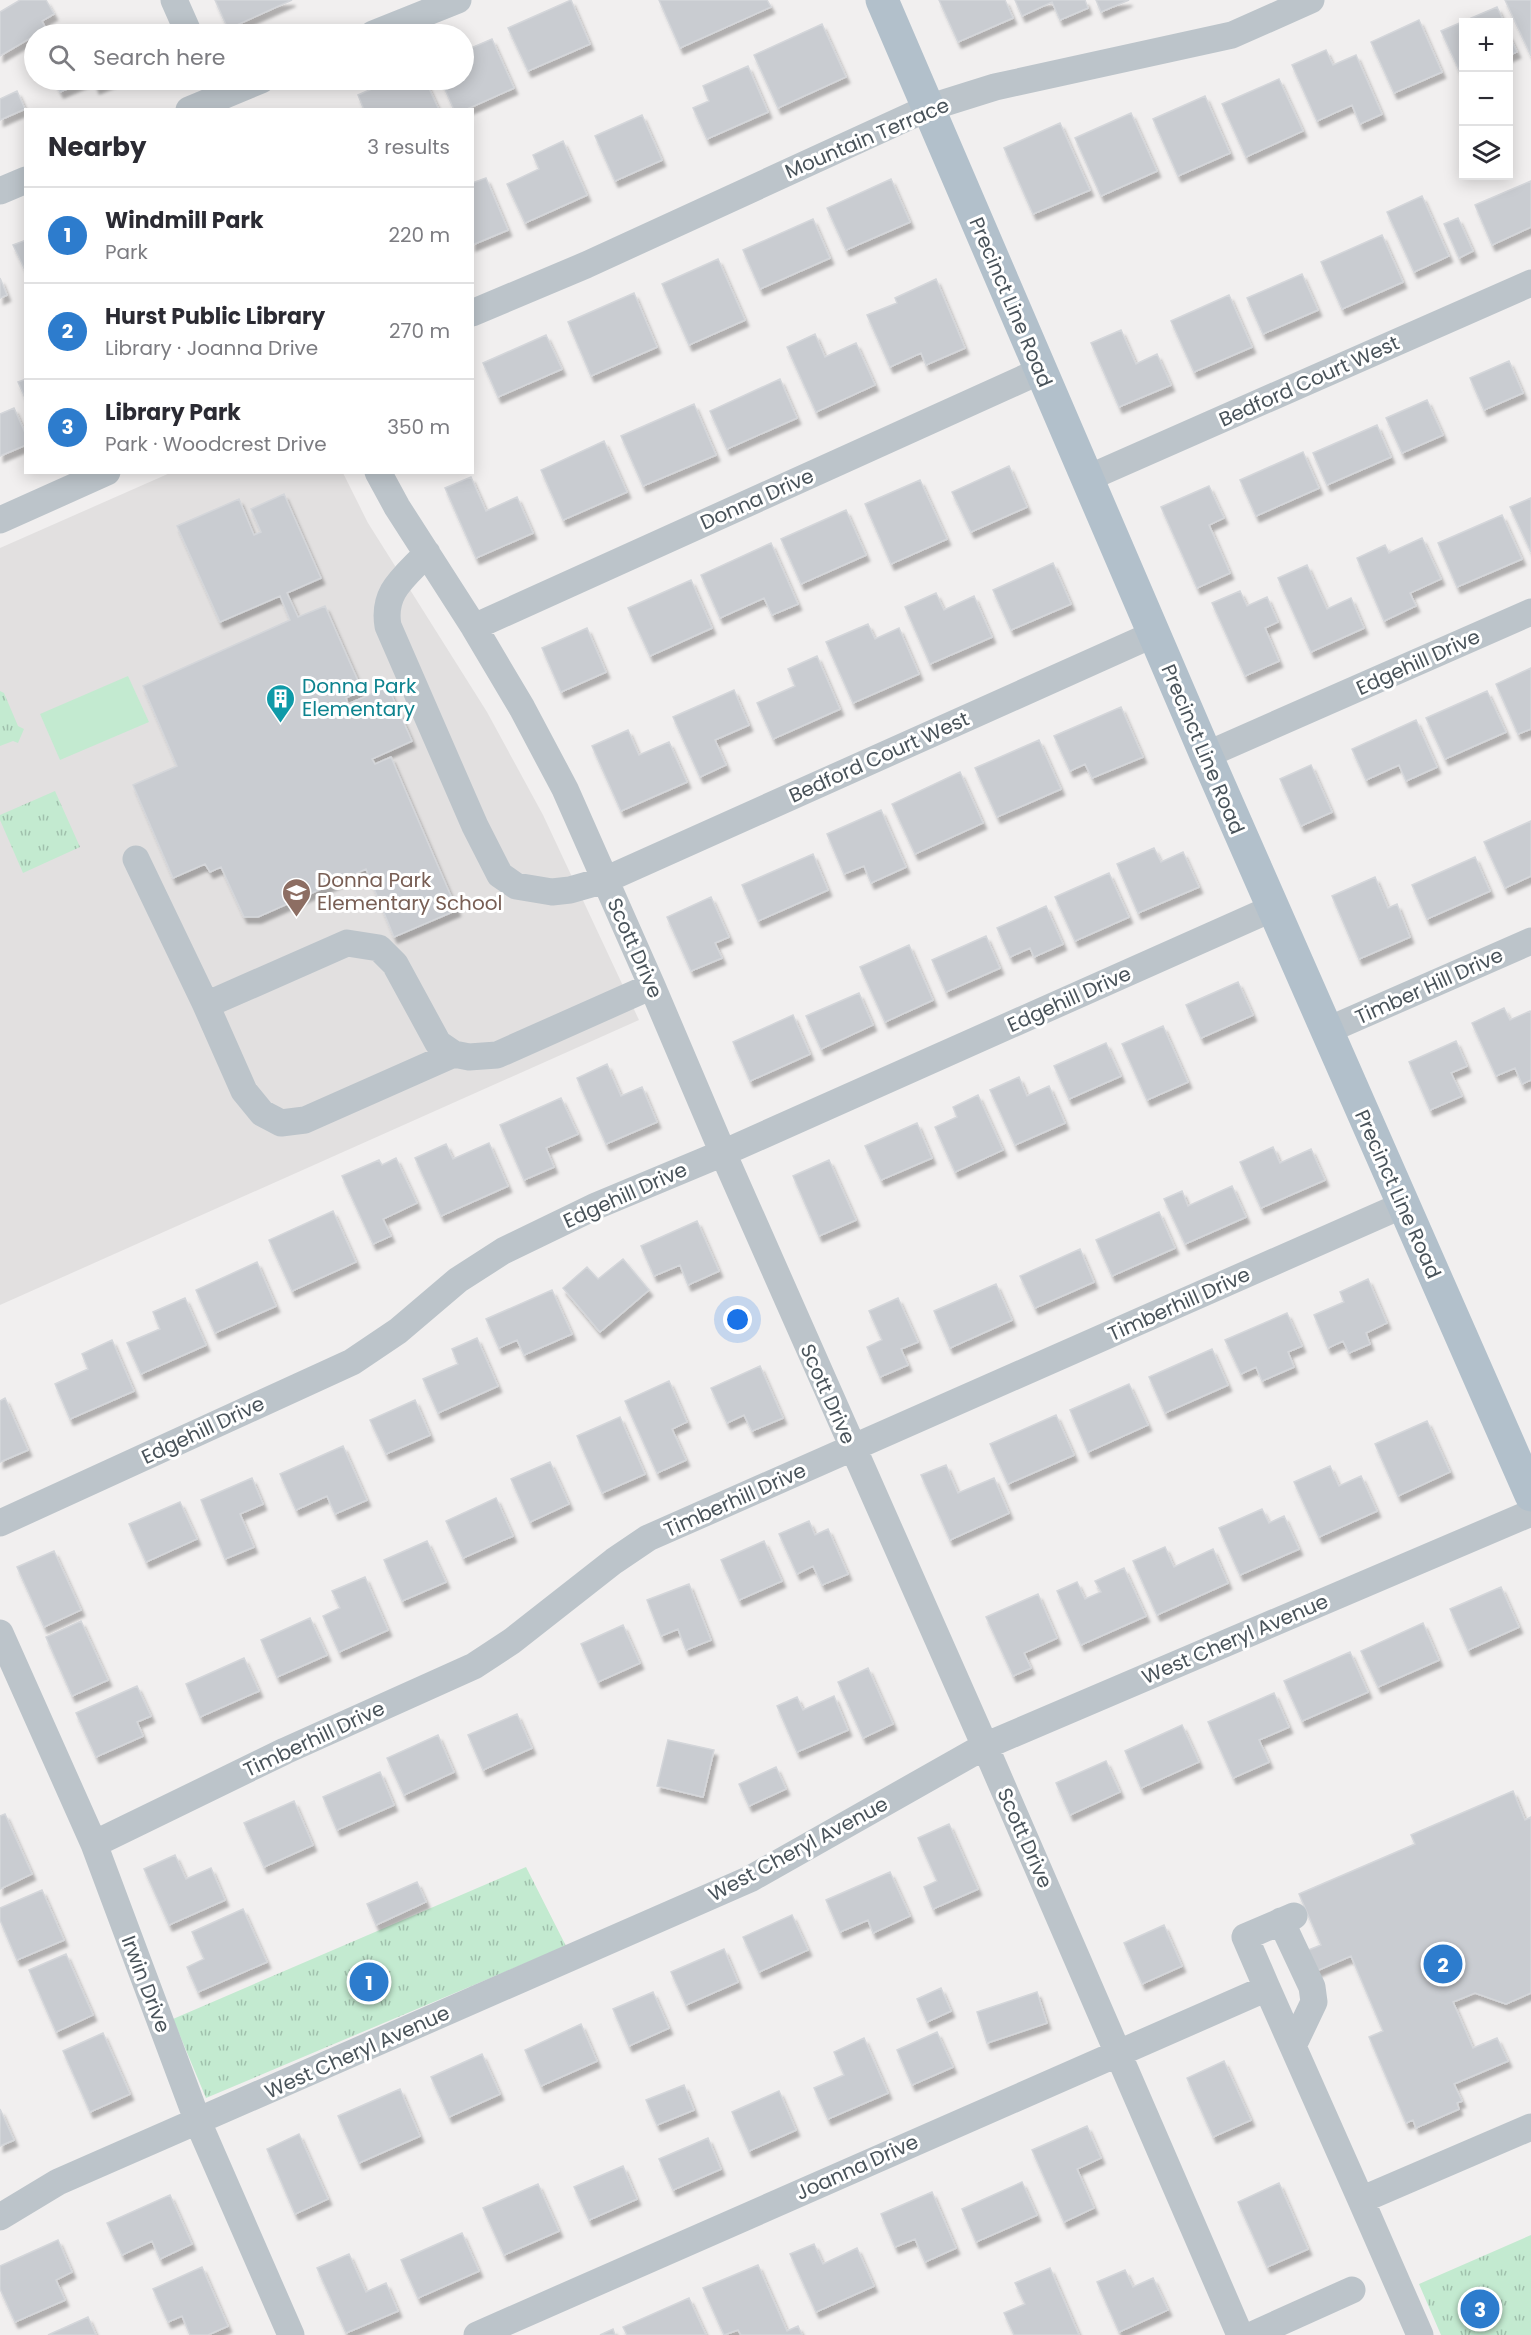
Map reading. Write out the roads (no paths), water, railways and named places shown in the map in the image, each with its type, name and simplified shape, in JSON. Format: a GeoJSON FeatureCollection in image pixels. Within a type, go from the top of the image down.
{"type":"FeatureCollection","features":[{"type":"Feature","properties":{"kind":"main road","name":"Precinct Line Road"},"geometry":{"type":"LineString","coordinates":[[882,0],[1086,479],[1531,1495]]}},
{"type":"Feature","properties":{"kind":"street"},"geometry":{"type":"LineString","coordinates":[[174,0],[185,24]]}},
{"type":"Feature","properties":{"kind":"street"},"geometry":{"type":"LineString","coordinates":[[398,24],[458,0]]}},
{"type":"Feature","properties":{"kind":"street","name":"Mountain Terrace"},"geometry":{"type":"LineString","coordinates":[[474,311],[586,265],[928,108],[995,87],[1232,35],[1311,0]]}},
{"type":"Feature","properties":{"kind":"street"},"geometry":{"type":"LineString","coordinates":[[193,108],[233,90]]}},
{"type":"Feature","properties":{"kind":"street"},"geometry":{"type":"LineString","coordinates":[[0,191],[24,181]]}},
{"type":"Feature","properties":{"kind":"street","name":"Bedford Court West"},"geometry":{"type":"LineString","coordinates":[[1086,479],[1531,284]]}},
{"type":"Feature","properties":{"kind":"street","name":"Donna Drive"},"geometry":{"type":"LineString","coordinates":[[474,627],[1040,371]]}},
{"type":"Feature","properties":{"kind":"street"},"geometry":{"type":"LineString","coordinates":[[0,520],[102,474]]}},
{"type":"Feature","properties":{"kind":"street","name":"Scott Drive"},"geometry":{"type":"LineString","coordinates":[[379,474],[522,708],[565,789],[985,1746],[1240,2335]]}},
{"type":"Feature","properties":{"kind":"street","name":"Bedford Court West"},"geometry":{"type":"LineString","coordinates":[[427,553],[390,594],[385,610],[388,626],[500,875],[516,886],[552,892],[570,890],[605,880],[1154,634]]}},
{"type":"Feature","properties":{"kind":"street","name":"Edgehill Drive"},"geometry":{"type":"LineString","coordinates":[[1206,755],[1531,612]]}},
{"type":"Feature","properties":{"kind":"street"},"geometry":{"type":"LineString","coordinates":[[136,858],[244,1091],[261,1113],[281,1123],[306,1120],[454,1054]]}},
{"type":"Feature","properties":{"kind":"street","name":"Edgehill Drive"},"geometry":{"type":"LineString","coordinates":[[0,1523],[352,1362],[398,1331],[458,1280],[503,1251],[596,1206],[723,1153],[1273,908]]}},
{"type":"Feature","properties":{"kind":"street","name":"Timber Hill Drive"},"geometry":{"type":"LineString","coordinates":[[1326,1031],[1531,941]]}},
{"type":"Feature","properties":{"kind":"street"},"geometry":{"type":"LineString","coordinates":[[206,1005],[346,944],[379,948],[395,964],[438,1043],[454,1054],[469,1057],[497,1055],[652,986]]}},
{"type":"Feature","properties":{"kind":"street","name":"Timberhill Drive"},"geometry":{"type":"LineString","coordinates":[[94,1844],[285,1751],[474,1666],[512,1641],[614,1561],[648,1538],[1403,1205]]}},
{"type":"Feature","properties":{"kind":"street","name":"West Cheryl Avenue"},"geometry":{"type":"LineString","coordinates":[[0,2217],[58,2182],[750,1879],[985,1746],[1531,1513]]}},
{"type":"Feature","properties":{"kind":"street","name":"Irwin Drive"},"geometry":{"type":"LineString","coordinates":[[0,1633],[94,1844],[198,2122],[291,2335]]}},
{"type":"Feature","properties":{"kind":"street"},"geometry":{"type":"LineString","coordinates":[[1293,2046],[1314,2002],[1312,1987],[1287,1919],[1245,1937],[1420,2335]]}},
{"type":"Feature","properties":{"kind":"street","name":"Joanna Drive"},"geometry":{"type":"LineString","coordinates":[[477,2335],[1267,1988]]}},
{"type":"Feature","properties":{"kind":"street"},"geometry":{"type":"LineString","coordinates":[[1361,2200],[1531,2127]]}},
{"type":"Feature","properties":{"kind":"street"},"geometry":{"type":"LineString","coordinates":[[1252,2335],[1352,2290]]}},
{"type":"Feature","properties":{"kind":"place","name":"Donna Park Elementary"},"geometry":{"type":"Point","coordinates":[281,724]}},
{"type":"Feature","properties":{"kind":"place","name":"Donna Park Elementary School"},"geometry":{"type":"Point","coordinates":[296,918]}},
{"type":"Feature","properties":{"kind":"place","name":"Hurst Public Library"},"geometry":{"type":"Point","coordinates":[1443,1964]}},
{"type":"Feature","properties":{"kind":"place","name":"Windmill Park"},"geometry":{"type":"Point","coordinates":[369,1982]}},
{"type":"Feature","properties":{"kind":"place","name":"Library Park"},"geometry":{"type":"Point","coordinates":[1480,2309]}}]}
